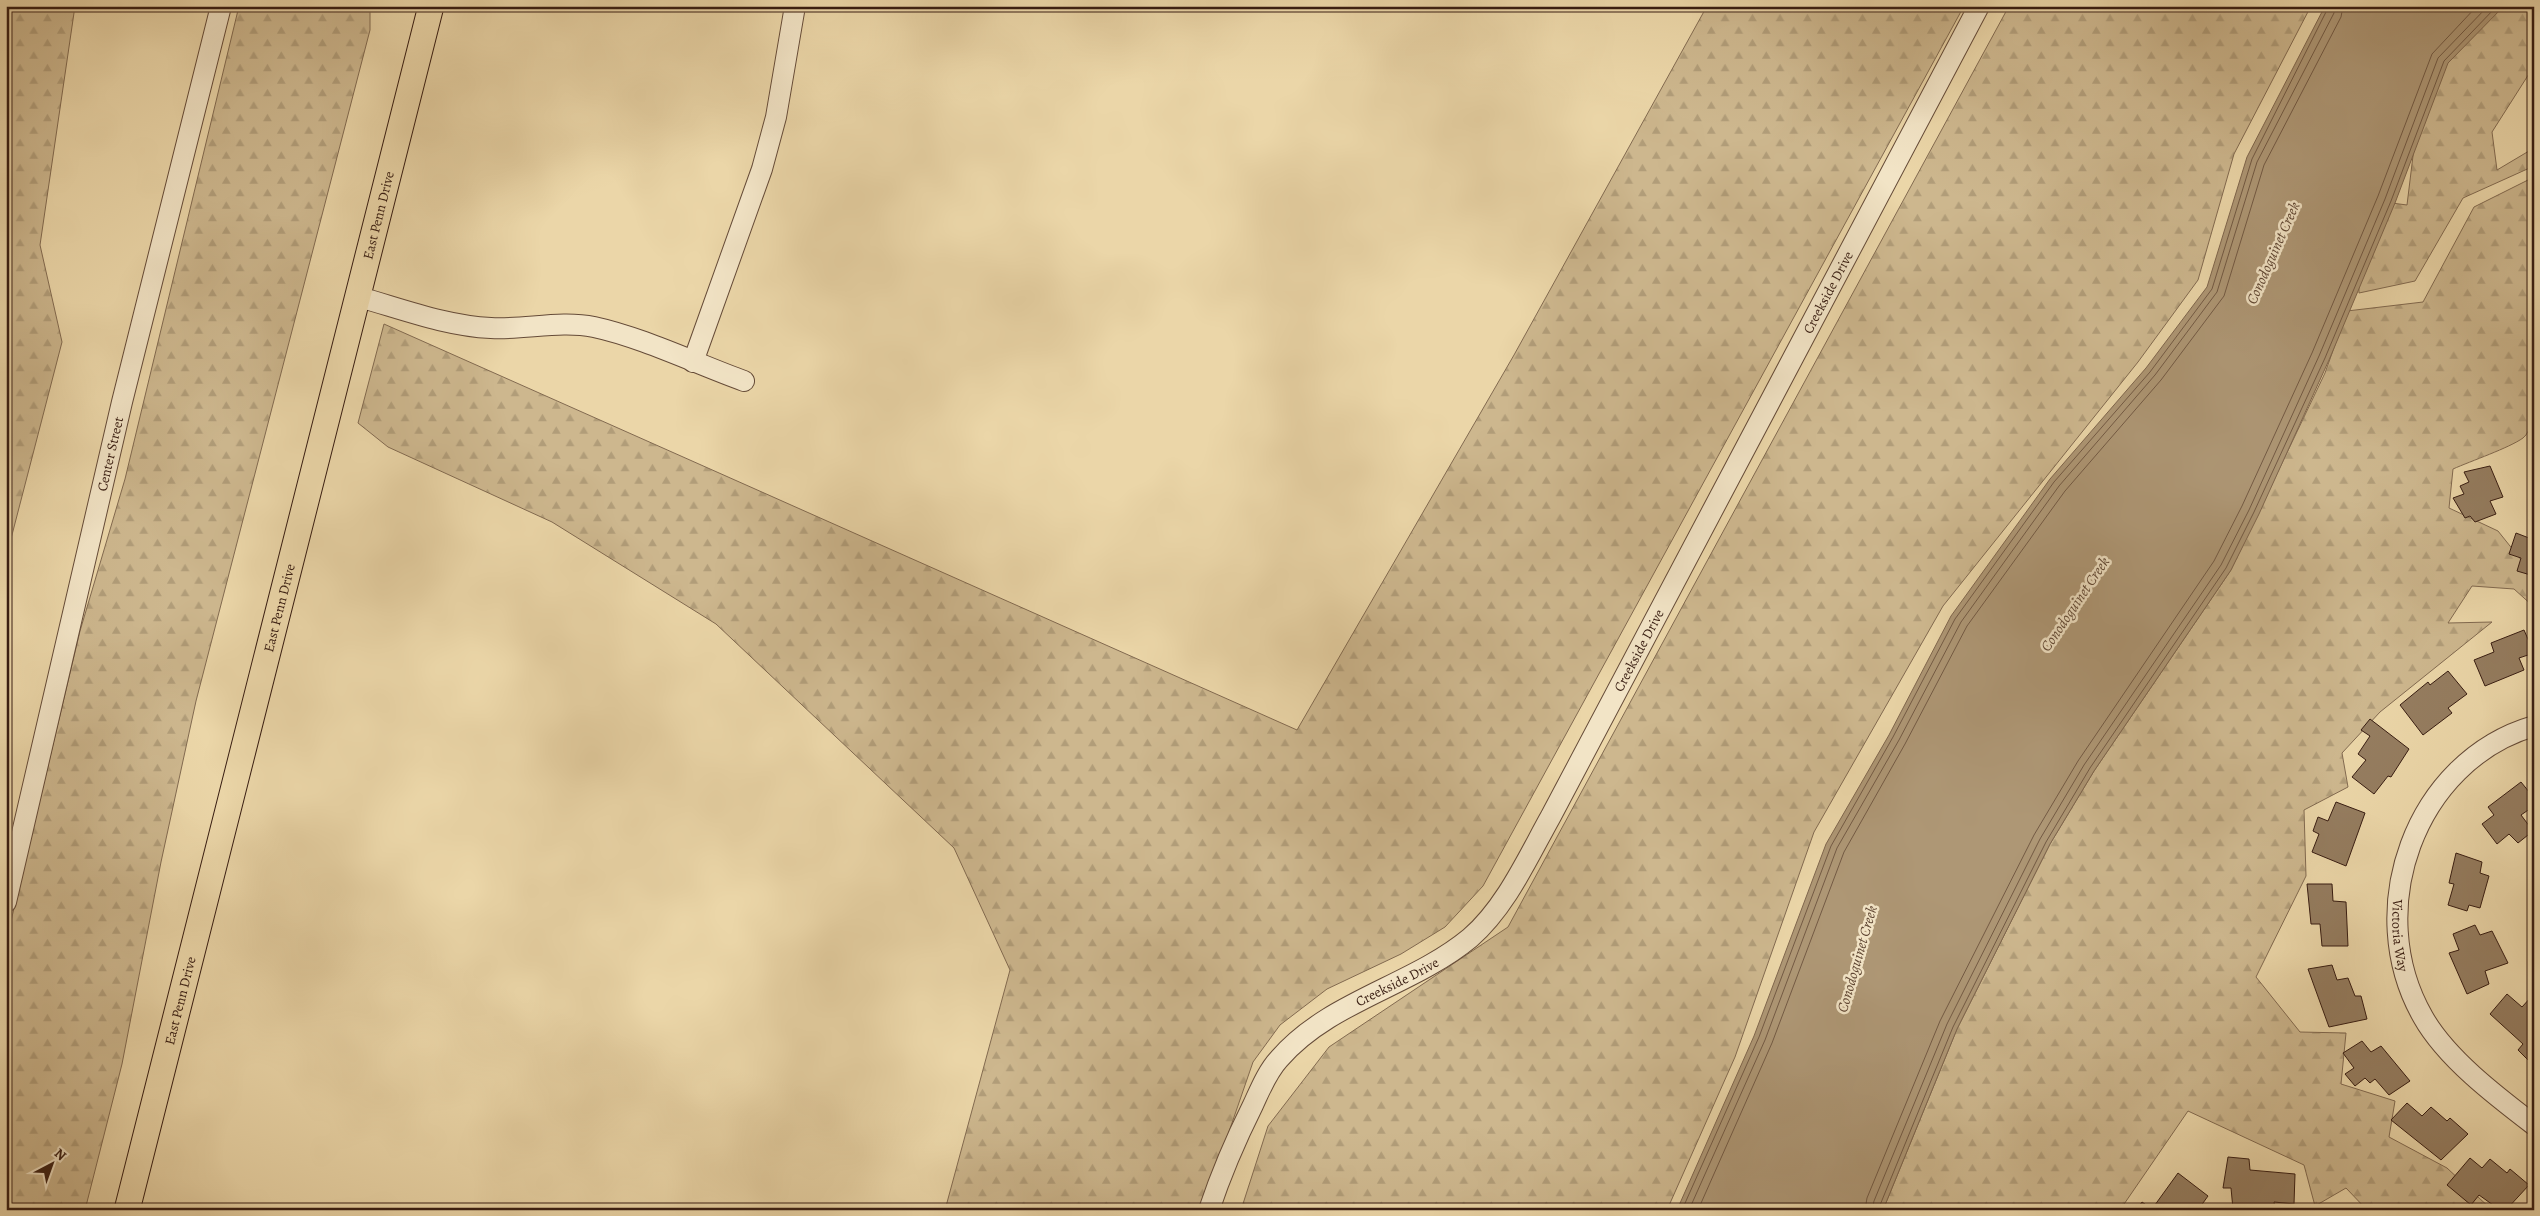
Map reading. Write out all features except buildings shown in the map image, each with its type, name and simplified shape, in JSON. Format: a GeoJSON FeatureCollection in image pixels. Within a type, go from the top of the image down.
{"type":"FeatureCollection","features":[{"type":"Feature","properties":{"kind":"main road","name":"East Penn Drive"},"geometry":{"type":"LineString","coordinates":[[128,1210],[430,6]]}},
{"type":"Feature","properties":{"kind":"street","name":"Center Street"},"geometry":{"type":"LineString","coordinates":[[6,902],[122,402],[221,6]]}},
{"type":"Feature","properties":{"kind":"street"},"geometry":{"type":"LineString","coordinates":[[693,362],[762,169],[776,117],[795,6]]}},
{"type":"Feature","properties":{"kind":"street","name":"Creekside Drive"},"geometry":{"type":"LineString","coordinates":[[1209,1210],[1234,1143],[1266,1078],[1277,1061],[1295,1042],[1329,1018],[1413,975],[1470,938],[1491,916],[1504,897],[1551,816],[1979,6]]}},
{"type":"Feature","properties":{"kind":"street"},"geometry":{"type":"LineString","coordinates":[[358,297],[459,325],[493,328],[564,325],[592,327],[618,334],[744,381]]}},
{"type":"Feature","properties":{"kind":"street","name":"Victoria Way"},"geometry":{"type":"LineString","coordinates":[[2534,726],[2483,748],[2464,764],[2445,785],[2422,817],[2413,835],[2403,866],[2396,916],[2398,945],[2405,978],[2424,1019],[2455,1057],[2534,1125]]}},
{"type":"Feature","properties":{"kind":"green space"},"geometry":{"type":"Polygon","coordinates":[[[6,6],[75,6],[40,245],[62,342],[6,558],[6,6]]]}},
{"type":"Feature","properties":{"kind":"green space"},"geometry":{"type":"Polygon","coordinates":[[[239,6],[370,6],[370,30],[196,701],[161,862],[122,1064],[85,1210],[6,1210],[6,942],[80,631],[125,479],[239,6]]]}},
{"type":"Feature","properties":{"kind":"green space"},"geometry":{"type":"Polygon","coordinates":[[[1707,6],[1964,6],[1483,886],[1445,927],[1401,954],[1327,989],[1280,1025],[1253,1062],[1202,1210],[945,1210],[1010,970],[954,848],[716,624],[552,522],[388,447],[358,423],[384,324],[1297,730],[1514,355],[1707,6]]]}},
{"type":"Feature","properties":{"kind":"green space"},"geometry":{"type":"Polygon","coordinates":[[[2009,6],[2311,6],[2234,154],[2198,280],[2138,362],[1943,606],[1814,832],[1735,1057],[1667,1210],[1241,1210],[1268,1126],[1329,1047],[1508,927],[2009,6]]]}},
{"type":"Feature","properties":{"kind":"green space"},"geometry":{"type":"Polygon","coordinates":[[[2494,6],[2534,6],[2534,66],[2492,132],[2497,170],[2534,148],[2534,166],[2463,198],[2415,281],[2359,293],[2358,265],[2384,202],[2407,205],[2417,123],[2441,62],[2494,6]]]}},
{"type":"Feature","properties":{"kind":"green space"},"geometry":{"type":"Polygon","coordinates":[[[2534,177],[2534,336],[2530,342],[2535,392],[2532,420],[2528,431],[2517,442],[2453,469],[2449,508],[2498,531],[2534,576],[2534,607],[2514,589],[2472,586],[2448,623],[2492,622],[2380,712],[2342,753],[2348,787],[2304,810],[2306,876],[2256,977],[2300,1032],[2346,1033],[2341,1084],[2395,1101],[2389,1137],[2447,1168],[2492,1210],[2367,1210],[2346,1188],[2315,1206],[2304,1165],[2188,1111],[2120,1210],[1883,1210],[1957,1029],[2050,844],[2094,771],[2231,570],[2325,373],[2347,311],[2423,302],[2474,207],[2534,177]]]}},
{"type":"Feature","properties":{"kind":"water","name":"Conodoguinet Creek"},"geometry":{"type":"Polygon","coordinates":[[[2325,6],[2504,6],[2448,63],[2395,203],[2329,360],[2259,514],[2231,570],[2094,771],[2050,844],[1957,1029],[1883,1210],[1677,1210],[1754,1036],[1826,844],[1889,735],[1951,616],[2050,479],[2146,368],[2207,287],[2247,157],[2325,6]]]}}]}
